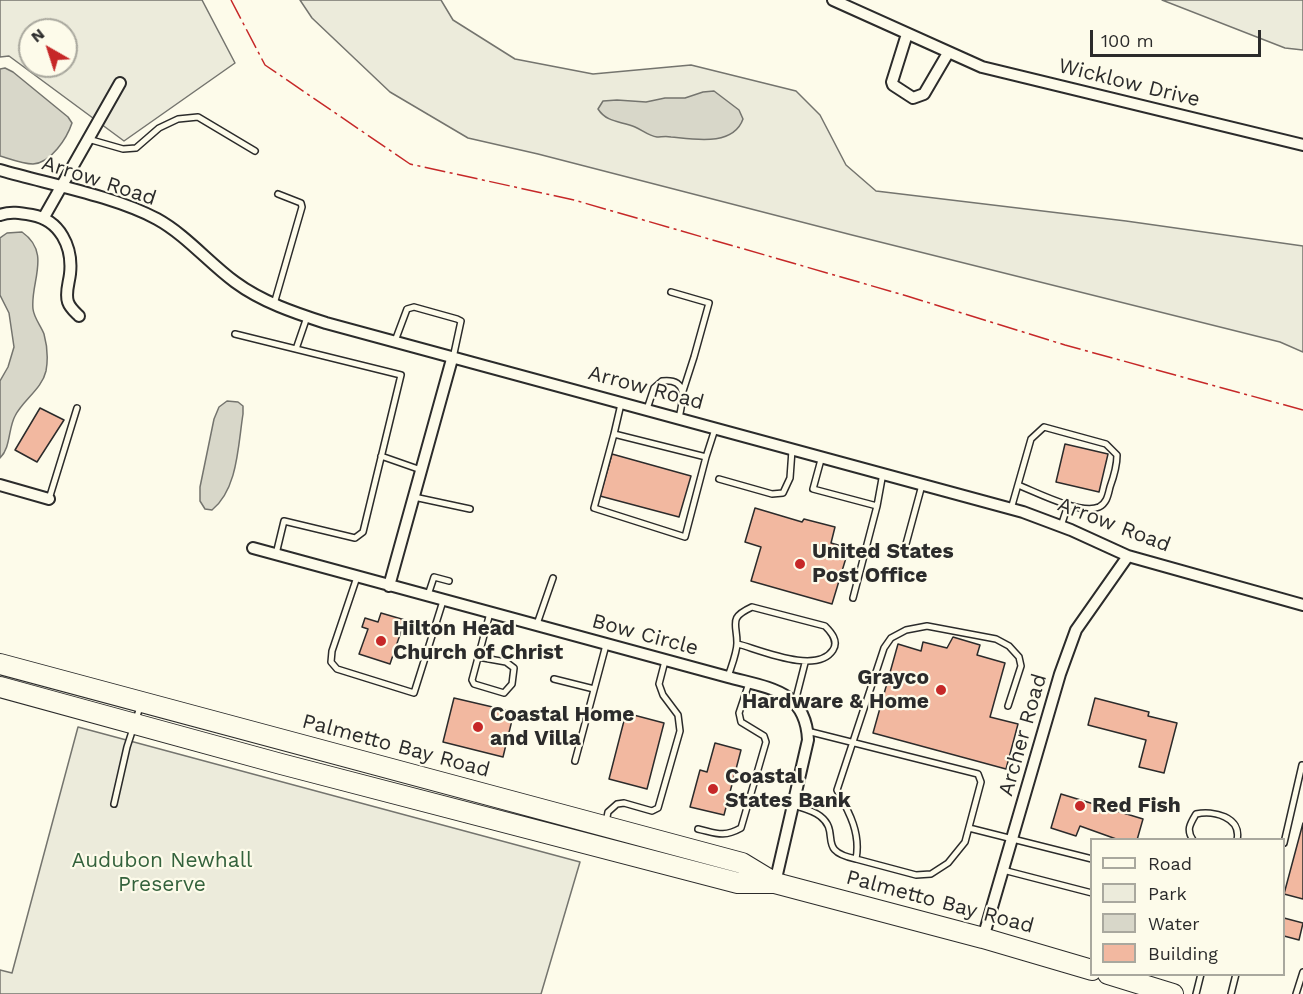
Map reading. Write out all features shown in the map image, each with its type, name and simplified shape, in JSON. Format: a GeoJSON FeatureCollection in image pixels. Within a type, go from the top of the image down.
{"type":"FeatureCollection","features":[{"type":"Feature","properties":{"kind":"highway","name":"Palmetto Bay Road"},"geometry":{"type":"LineString","coordinates":[[0,664],[742,863],[775,883]]}},
{"type":"Feature","properties":{"kind":"highway","name":"Palmetto Bay Road"},"geometry":{"type":"LineString","coordinates":[[0,687],[738,883],[775,883],[983,938],[1090,969]]}},
{"type":"Feature","properties":{"kind":"highway"},"geometry":{"type":"LineString","coordinates":[[1111,976],[1173,994]]}},
{"type":"Feature","properties":{"kind":"street","name":"Wicklow Drive"},"geometry":{"type":"LineString","coordinates":[[833,0],[982,67],[1303,145]]}},
{"type":"Feature","properties":{"kind":"street"},"geometry":{"type":"LineString","coordinates":[[907,34],[892,82],[893,86],[913,98],[924,94],[948,53]]}},
{"type":"Feature","properties":{"kind":"street"},"geometry":{"type":"LineString","coordinates":[[44,217],[120,83]]}},
{"type":"Feature","properties":{"kind":"street","name":"Arrow Road"},"geometry":{"type":"LineString","coordinates":[[0,171],[136,209],[158,220],[235,282],[274,304],[307,317],[452,359],[922,483],[1061,526],[1128,556],[1303,605]]}},
{"type":"Feature","properties":{"kind":"street"},"geometry":{"type":"LineString","coordinates":[[0,214],[22,213],[44,217],[56,227],[66,241],[70,264],[68,301],[72,310],[79,316]]}},
{"type":"Feature","properties":{"kind":"street"},"geometry":{"type":"LineString","coordinates":[[389,586],[452,359]]}},
{"type":"Feature","properties":{"kind":"street"},"geometry":{"type":"LineString","coordinates":[[0,485],[49,498]]}},
{"type":"Feature","properties":{"kind":"street","name":"Bow Circle"},"geometry":{"type":"LineString","coordinates":[[253,548],[728,677],[780,692],[795,702]]}},
{"type":"Feature","properties":{"kind":"street","name":"Archer Road"},"geometry":{"type":"LineString","coordinates":[[983,938],[1060,674],[1073,638],[1082,621],[1128,556]]}},
{"type":"Feature","properties":{"kind":"street"},"geometry":{"type":"LineString","coordinates":[[775,883],[807,749],[807,731],[803,715],[795,702]]}},
{"type":"Feature","properties":{"kind":"lane"},"geometry":{"type":"LineString","coordinates":[[88,139],[123,149],[136,148],[159,128],[178,119],[198,117],[255,152]]}},
{"type":"Feature","properties":{"kind":"lane"},"geometry":{"type":"LineString","coordinates":[[274,304],[302,207],[301,203],[278,194]]}},
{"type":"Feature","properties":{"kind":"lane"},"geometry":{"type":"LineString","coordinates":[[671,292],[709,303],[683,391],[679,418]]}},
{"type":"Feature","properties":{"kind":"lane"},"geometry":{"type":"LineString","coordinates":[[394,343],[407,309],[414,307],[461,321],[452,359]]}},
{"type":"Feature","properties":{"kind":"lane"},"geometry":{"type":"LineString","coordinates":[[297,349],[307,317]]}},
{"type":"Feature","properties":{"kind":"lane"},"geometry":{"type":"LineString","coordinates":[[235,334],[401,375],[363,532],[355,538],[284,521],[276,554]]}},
{"type":"Feature","properties":{"kind":"lane"},"geometry":{"type":"LineString","coordinates":[[647,409],[654,388],[662,381],[674,381],[683,391]]}},
{"type":"Feature","properties":{"kind":"lane"},"geometry":{"type":"LineString","coordinates":[[622,402],[594,508],[685,537],[715,427]]}},
{"type":"Feature","properties":{"kind":"lane"},"geometry":{"type":"LineString","coordinates":[[49,498],[77,408]]}},
{"type":"Feature","properties":{"kind":"lane"},"geometry":{"type":"LineString","coordinates":[[1011,509],[1018,484],[1031,439],[1044,427],[1106,444],[1117,455],[1117,465],[1106,502],[1098,507],[1088,509],[1068,505],[1018,484]]}},
{"type":"Feature","properties":{"kind":"lane"},"geometry":{"type":"LineString","coordinates":[[614,434],[706,457]]}},
{"type":"Feature","properties":{"kind":"lane"},"geometry":{"type":"LineString","coordinates":[[719,479],[772,494],[783,493],[790,478],[792,448]]}},
{"type":"Feature","properties":{"kind":"lane"},"geometry":{"type":"LineString","coordinates":[[381,456],[422,470]]}},
{"type":"Feature","properties":{"kind":"lane"},"geometry":{"type":"LineString","coordinates":[[822,456],[813,489],[877,506]]}},
{"type":"Feature","properties":{"kind":"lane"},"geometry":{"type":"LineString","coordinates":[[853,598],[877,506],[883,473]]}},
{"type":"Feature","properties":{"kind":"lane"},"geometry":{"type":"LineString","coordinates":[[906,544],[922,483]]}},
{"type":"Feature","properties":{"kind":"lane"},"geometry":{"type":"LineString","coordinates":[[414,497],[470,509]]}},
{"type":"Feature","properties":{"kind":"lane"},"geometry":{"type":"LineString","coordinates":[[1061,526],[1068,505]]}},
{"type":"Feature","properties":{"kind":"lane"},"geometry":{"type":"LineString","coordinates":[[357,577],[332,651],[331,662],[337,669],[414,693],[442,601]]}},
{"type":"Feature","properties":{"kind":"lane"},"geometry":{"type":"LineString","coordinates":[[428,597],[434,577],[449,581]]}},
{"type":"Feature","properties":{"kind":"lane"},"geometry":{"type":"LineString","coordinates":[[537,626],[553,578]]}},
{"type":"Feature","properties":{"kind":"lane"},"geometry":{"type":"LineString","coordinates":[[728,677],[738,644],[734,626],[737,616],[752,607],[825,626],[833,633],[835,644],[832,651],[821,660],[805,663],[738,644]]}},
{"type":"Feature","properties":{"kind":"lane"},"geometry":{"type":"LineString","coordinates":[[478,657],[506,662],[514,668],[512,684],[504,693],[474,684],[472,681],[478,657],[490,613]]}},
{"type":"Feature","properties":{"kind":"lane"},"geometry":{"type":"LineString","coordinates":[[856,859],[858,848],[854,826],[837,790],[884,648],[891,638],[906,630],[927,626],[996,639],[1009,646],[1019,657],[1021,666],[1008,706]]}},
{"type":"Feature","properties":{"kind":"lane"},"geometry":{"type":"LineString","coordinates":[[575,761],[606,645]]}},
{"type":"Feature","properties":{"kind":"lane"},"geometry":{"type":"LineString","coordinates":[[604,826],[608,812],[618,804],[624,803],[652,811],[658,808],[680,731],[678,715],[658,684],[665,661]]}},
{"type":"Feature","properties":{"kind":"lane"},"geometry":{"type":"LineString","coordinates":[[795,702],[805,663]]}},
{"type":"Feature","properties":{"kind":"lane"},"geometry":{"type":"LineString","coordinates":[[554,679],[594,689]]}},
{"type":"Feature","properties":{"kind":"lane"},"geometry":{"type":"LineString","coordinates":[[698,829],[722,835],[730,834],[741,828],[766,742],[764,736],[741,722],[739,713],[749,683]]}},
{"type":"Feature","properties":{"kind":"lane"},"geometry":{"type":"LineString","coordinates":[[114,804],[141,703]]}},
{"type":"Feature","properties":{"kind":"lane"},"geometry":{"type":"LineString","coordinates":[[793,805],[821,816],[830,831],[834,851],[840,856],[916,875],[931,874],[948,863],[966,842],[981,782],[978,774],[807,731]]}},
{"type":"Feature","properties":{"kind":"lane"},"geometry":{"type":"LineString","coordinates":[[1285,839],[1302,765]]}},
{"type":"Feature","properties":{"kind":"lane"},"geometry":{"type":"LineString","coordinates":[[1192,838],[1189,825],[1196,814],[1206,812],[1230,819],[1236,825],[1239,833],[1238,838]]}},
{"type":"Feature","properties":{"kind":"lane"},"geometry":{"type":"LineString","coordinates":[[969,828],[1090,858]]}},
{"type":"Feature","properties":{"kind":"lane"},"geometry":{"type":"LineString","coordinates":[[1003,870],[1090,892]]}},
{"type":"Feature","properties":{"kind":"lane"},"geometry":{"type":"LineString","coordinates":[[1296,994],[1303,972]]}},
{"type":"Feature","properties":{"kind":"lane"},"geometry":{"type":"LineString","coordinates":[[1196,994],[1201,976]]}},
{"type":"Feature","properties":{"kind":"lane"},"geometry":{"type":"LineString","coordinates":[[1231,994],[1236,976]]}},
{"type":"Feature","properties":{"kind":"green space"},"geometry":{"type":"Polygon","coordinates":[[[0,0],[202,0],[235,63],[124,141],[39,78],[78,78],[78,18],[18,18],[18,63],[9,56],[0,57],[0,0]]]}},
{"type":"Feature","properties":{"kind":"green space"},"geometry":{"type":"Polygon","coordinates":[[[300,0],[441,0],[453,20],[515,59],[593,74],[691,65],[796,91],[820,115],[846,165],[876,191],[1126,221],[1303,246],[1303,352],[1280,342],[468,138],[390,92],[312,18],[300,0]]]}},
{"type":"Feature","properties":{"kind":"green space"},"geometry":{"type":"Polygon","coordinates":[[[1162,0],[1303,0],[1303,50],[1285,48],[1162,0]]]}},
{"type":"Feature","properties":{"kind":"green space","name":"Audubon Newhall Preserve"},"geometry":{"type":"Polygon","coordinates":[[[78,727],[580,862],[541,994],[0,994],[0,970],[12,973],[78,727]]]}},
{"type":"Feature","properties":{"kind":"water"},"geometry":{"type":"Polygon","coordinates":[[[5,68],[13,72],[68,117],[72,123],[57,149],[40,163],[25,163],[0,156],[0,69],[5,68]]]}},
{"type":"Feature","properties":{"kind":"water"},"geometry":{"type":"Polygon","coordinates":[[[714,91],[739,110],[743,119],[738,128],[722,138],[701,140],[657,137],[610,119],[598,109],[603,101],[646,102],[665,98],[685,98],[714,91]]]}},
{"type":"Feature","properties":{"kind":"water"},"geometry":{"type":"Polygon","coordinates":[[[22,232],[31,240],[38,258],[33,309],[45,338],[47,367],[41,383],[15,416],[6,449],[0,458],[0,381],[8,367],[14,347],[9,313],[0,295],[0,238],[7,233],[22,232]]]}},
{"type":"Feature","properties":{"kind":"water"},"geometry":{"type":"Polygon","coordinates":[[[227,401],[238,402],[243,406],[238,452],[232,479],[221,501],[212,510],[205,509],[200,501],[200,487],[214,419],[219,407],[227,401]]]}},
{"type":"Feature","properties":{"kind":"building"},"geometry":{"type":"Polygon","coordinates":[[[40,408],[64,420],[37,462],[15,450],[40,408]]]}},
{"type":"Feature","properties":{"kind":"building"},"geometry":{"type":"Polygon","coordinates":[[[1065,444],[1108,454],[1099,492],[1056,482],[1065,444]]]}},
{"type":"Feature","properties":{"kind":"building"},"geometry":{"type":"Polygon","coordinates":[[[612,454],[691,476],[679,517],[600,496],[612,454]]]}},
{"type":"Feature","properties":{"kind":"building","name":"United States Post Office"},"geometry":{"type":"Polygon","coordinates":[[[755,508],[802,522],[804,519],[835,527],[831,543],[849,548],[832,604],[751,581],[761,547],[745,542],[755,508]]]}},
{"type":"Feature","properties":{"kind":"building","name":"Hilton Head Church of Christ"},"geometry":{"type":"Polygon","coordinates":[[[381,613],[405,620],[390,664],[359,654],[368,629],[362,627],[365,618],[378,622],[381,613]]]}},
{"type":"Feature","properties":{"kind":"building","name":"Grayco Hardware & Home"},"geometry":{"type":"Polygon","coordinates":[[[953,637],[980,645],[977,655],[1005,663],[990,717],[1018,724],[1006,769],[873,733],[898,644],[921,651],[923,642],[947,648],[953,637]]]}},
{"type":"Feature","properties":{"kind":"building","name":"Coastal Home and Villa"},"geometry":{"type":"Polygon","coordinates":[[[454,698],[514,712],[503,757],[443,742],[454,698]]]}},
{"type":"Feature","properties":{"kind":"building"},"geometry":{"type":"Polygon","coordinates":[[[1095,698],[1149,712],[1148,716],[1177,723],[1164,773],[1139,767],[1146,740],[1088,725],[1095,698]]]}},
{"type":"Feature","properties":{"kind":"building"},"geometry":{"type":"Polygon","coordinates":[[[626,713],[664,723],[647,789],[609,779],[626,713]]]}},
{"type":"Feature","properties":{"kind":"building","name":"Coastal States Bank"},"geometry":{"type":"Polygon","coordinates":[[[715,743],[741,750],[724,815],[690,807],[700,770],[707,772],[715,743]]]}},
{"type":"Feature","properties":{"kind":"building","name":"Red Fish"},"geometry":{"type":"Polygon","coordinates":[[[1061,794],[1143,819],[1138,838],[1113,838],[1080,826],[1076,836],[1051,828],[1061,794]]]}},
{"type":"Feature","properties":{"kind":"building"},"geometry":{"type":"Polygon","coordinates":[[[1303,823],[1303,899],[1285,894],[1303,823]]]}},
{"type":"Feature","properties":{"kind":"building"},"geometry":{"type":"Polygon","coordinates":[[[1285,918],[1303,923],[1299,940],[1285,936],[1285,918]]]}},
{"type":"Feature","properties":{"kind":"power"},"geometry":{"type":"LineString","coordinates":[[231,0],[265,65],[410,164],[574,200],[907,296],[1065,345],[1303,410]]}},
{"type":"Feature","properties":{"kind":"place","name":"United States Post Office"},"geometry":{"type":"Point","coordinates":[800,564]}},
{"type":"Feature","properties":{"kind":"place","name":"Hilton Head Church of Christ"},"geometry":{"type":"Point","coordinates":[381,641]}},
{"type":"Feature","properties":{"kind":"place","name":"Grayco Hardware & Home"},"geometry":{"type":"Point","coordinates":[941,690]}},
{"type":"Feature","properties":{"kind":"place","name":"Coastal Home and Villa"},"geometry":{"type":"Point","coordinates":[478,727]}},
{"type":"Feature","properties":{"kind":"place","name":"Coastal States Bank"},"geometry":{"type":"Point","coordinates":[713,789]}},
{"type":"Feature","properties":{"kind":"place","name":"Red Fish"},"geometry":{"type":"Point","coordinates":[1080,806]}}]}
